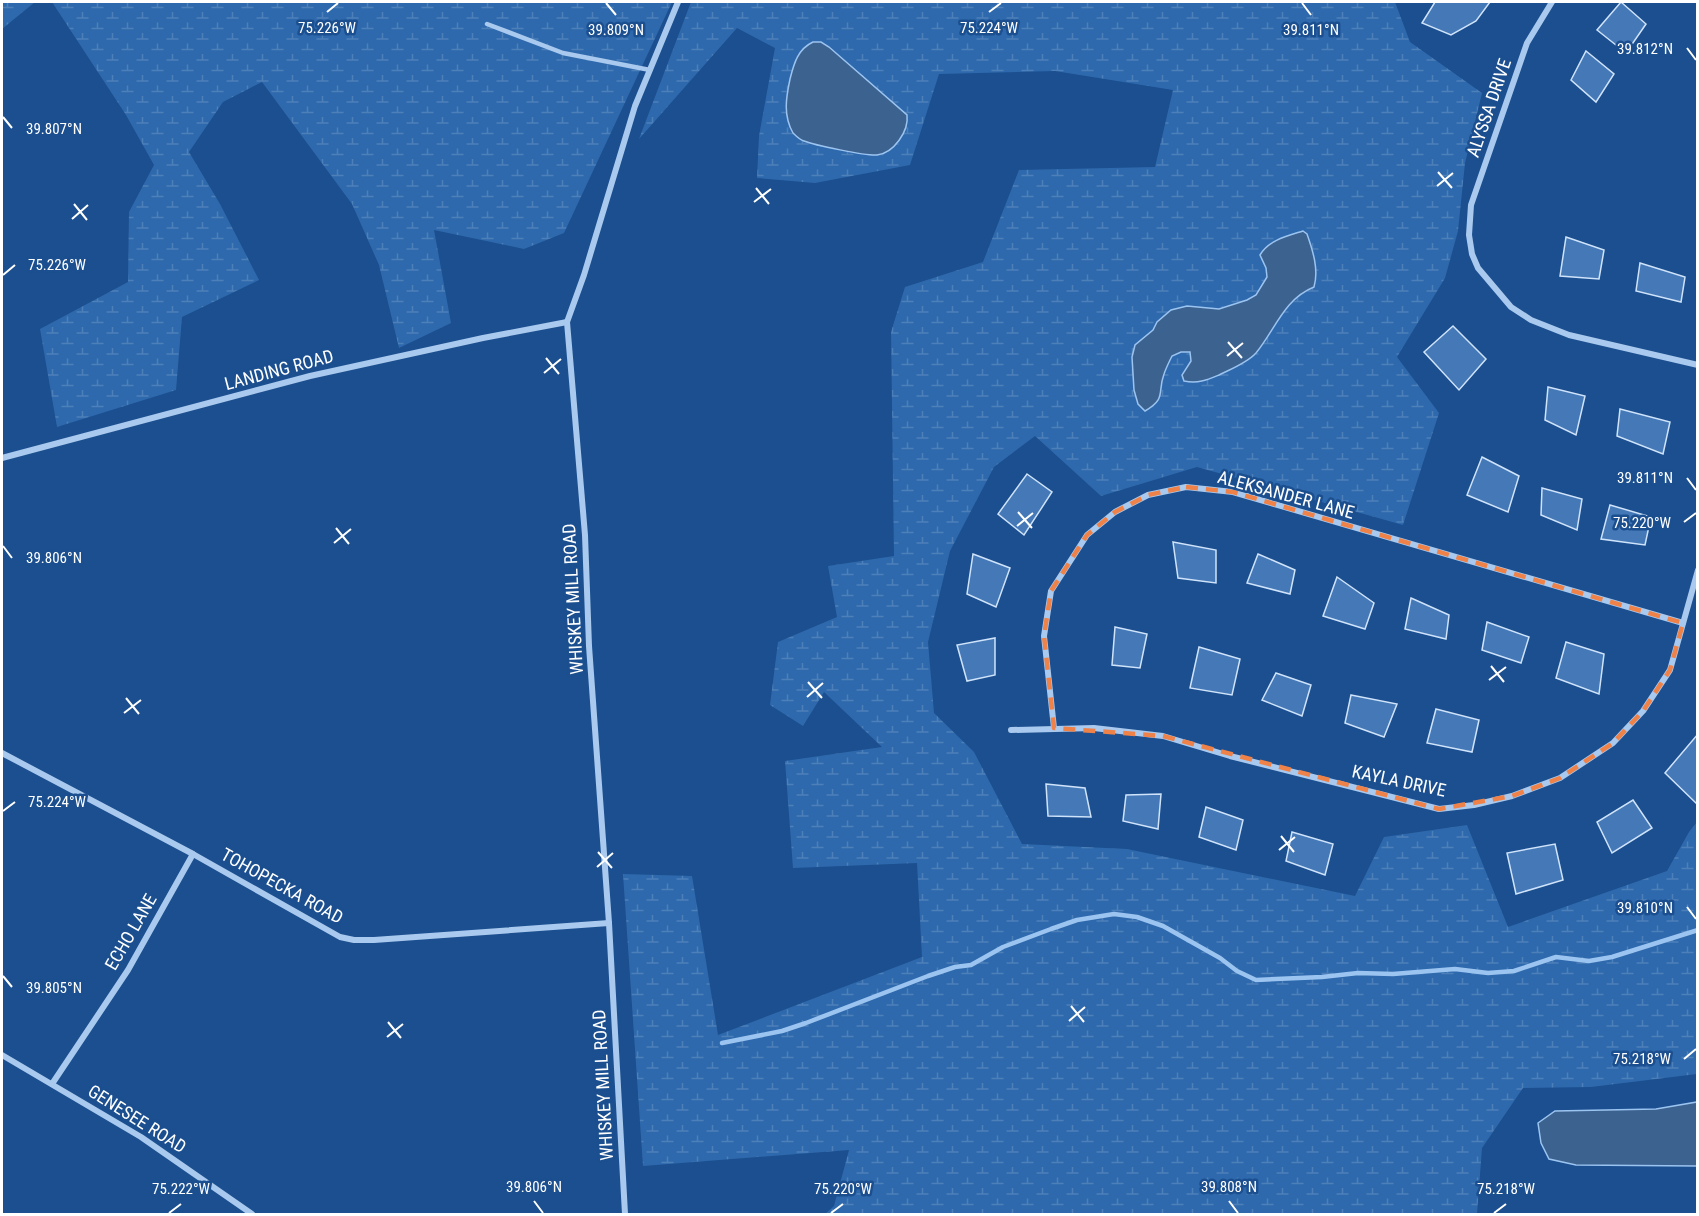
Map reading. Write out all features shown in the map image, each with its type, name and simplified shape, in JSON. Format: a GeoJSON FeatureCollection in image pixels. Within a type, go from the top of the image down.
{"type":"FeatureCollection","features":[{"type":"Feature","properties":{"kind":"street","name":"WHISKEY MILL ROAD"},"geometry":{"type":"LineString","coordinates":[[625,1215],[584,524],[567,322],[584,275],[634,106],[678,2]]}},
{"type":"Feature","properties":{"kind":"street","name":"ALYSSA DRIVE"},"geometry":{"type":"LineString","coordinates":[[1552,2],[1527,43],[1471,205],[1469,236],[1472,254],[1478,268],[1510,307],[1531,320],[1569,335],[1698,365]]}},
{"type":"Feature","properties":{"kind":"street","name":"LANDING ROAD"},"geometry":{"type":"LineString","coordinates":[[2,458],[310,376],[567,322]]}},
{"type":"Feature","properties":{"kind":"street","name":"ALEKSANDER LANE"},"geometry":{"type":"LineString","coordinates":[[1054,728],[1044,636],[1051,591],[1087,535],[1115,512],[1149,495],[1186,487],[1233,492],[1683,623]]}},
{"type":"Feature","properties":{"kind":"street","name":"KAYLA DRIVE"},"geometry":{"type":"LineString","coordinates":[[1011,730],[1094,728],[1163,736],[1230,756],[1439,809],[1474,805],[1512,796],[1560,778],[1613,743],[1643,711],[1670,670],[1698,570]]}},
{"type":"Feature","properties":{"kind":"street","name":"TOHOPECKA ROAD"},"geometry":{"type":"LineString","coordinates":[[2,753],[193,854],[328,931],[354,940],[609,924]]}},
{"type":"Feature","properties":{"kind":"street","name":"ECHO LANE"},"geometry":{"type":"LineString","coordinates":[[52,1084],[128,970],[193,854]]}},
{"type":"Feature","properties":{"kind":"street","name":"GENESEE ROAD"},"geometry":{"type":"LineString","coordinates":[[2,1055],[141,1137],[252,1215]]}},
{"type":"Feature","properties":{"kind":"lane"},"geometry":{"type":"LineString","coordinates":[[487,24],[563,53],[650,70]]}},
{"type":"Feature","properties":{"kind":"highlighted area"},"geometry":{"type":"Polygon","coordinates":[[[1186,487],[1233,492],[1683,623],[1670,670],[1643,711],[1613,743],[1560,778],[1512,796],[1439,809],[1163,736],[1054,728],[1044,636],[1051,591],[1087,535],[1115,512],[1148,495],[1186,487]]]}},
{"type":"Feature","properties":{"kind":"green space"},"geometry":{"type":"Polygon","coordinates":[[[2,2],[35,2],[2,29],[2,2]]]}},
{"type":"Feature","properties":{"kind":"green space"},"geometry":{"type":"Polygon","coordinates":[[[52,2],[672,2],[564,233],[524,249],[434,230],[451,323],[399,348],[379,265],[352,204],[262,82],[223,102],[189,152],[220,204],[259,280],[182,317],[176,390],[57,427],[40,329],[128,282],[129,212],[154,165],[126,115],[52,2]]]}},
{"type":"Feature","properties":{"kind":"green space"},"geometry":{"type":"Polygon","coordinates":[[[691,2],[1395,2],[1410,42],[1482,93],[1465,163],[1458,231],[1445,278],[1397,357],[1439,413],[1403,525],[1197,467],[1101,496],[1035,436],[994,467],[950,551],[928,642],[934,713],[974,752],[1022,844],[1127,849],[1355,896],[1384,837],[1467,825],[1508,927],[1667,871],[1697,822],[1697,1074],[1591,1087],[1523,1088],[1482,1148],[1477,1214],[825,1214],[834,1206],[849,1150],[643,1166],[623,874],[692,876],[718,1035],[922,957],[917,863],[793,868],[785,761],[882,747],[824,692],[803,726],[770,705],[778,642],[837,617],[828,566],[894,556],[891,332],[905,287],[983,262],[1019,170],[1155,167],[1173,90],[1055,71],[939,74],[910,165],[815,183],[757,178],[759,136],[775,48],[737,28],[639,139],[691,2]],[[821,42],[807,45],[786,113],[793,132],[883,153],[898,142],[821,42]],[[1303,231],[1273,242],[1260,255],[1267,277],[1256,295],[1219,309],[1187,306],[1171,310],[1157,322],[1153,330],[1135,345],[1132,357],[1134,390],[1162,386],[1163,376],[1172,356],[1181,352],[1190,352],[1191,361],[1182,375],[1255,355],[1279,316],[1306,290],[1303,231]]]}},
{"type":"Feature","properties":{"kind":"shaded area"},"geometry":{"type":"Polygon","coordinates":[[[813,42],[821,42],[829,47],[907,115],[903,134],[889,150],[877,155],[852,152],[804,141],[793,133],[787,113],[790,79],[800,53],[813,42]]]}},
{"type":"Feature","properties":{"kind":"shaded area"},"geometry":{"type":"Polygon","coordinates":[[[1303,231],[1307,234],[1315,260],[1314,287],[1304,292],[1287,307],[1256,353],[1234,368],[1202,381],[1184,381],[1182,375],[1191,361],[1190,352],[1181,352],[1172,356],[1164,374],[1159,399],[1145,411],[1138,404],[1134,390],[1132,357],[1135,345],[1171,310],[1187,306],[1219,309],[1256,295],[1267,277],[1260,255],[1273,242],[1303,231]]]}},
{"type":"Feature","properties":{"kind":"shaded area"},"geometry":{"type":"Polygon","coordinates":[[[1697,1102],[1697,1166],[1576,1165],[1549,1159],[1541,1143],[1538,1123],[1555,1111],[1656,1109],[1697,1102]]]}},
{"type":"Feature","properties":{"kind":"building"},"geometry":{"type":"Polygon","coordinates":[[[1435,2],[1490,2],[1476,21],[1451,35],[1422,23],[1435,2]]]}},
{"type":"Feature","properties":{"kind":"building"},"geometry":{"type":"Polygon","coordinates":[[[1621,2],[1646,24],[1626,53],[1597,30],[1621,2]]]}},
{"type":"Feature","properties":{"kind":"building"},"geometry":{"type":"Polygon","coordinates":[[[1586,51],[1614,74],[1596,102],[1571,80],[1586,51]]]}},
{"type":"Feature","properties":{"kind":"building"},"geometry":{"type":"Polygon","coordinates":[[[1566,237],[1604,250],[1599,279],[1560,276],[1566,237]]]}},
{"type":"Feature","properties":{"kind":"building"},"geometry":{"type":"Polygon","coordinates":[[[1640,263],[1685,277],[1681,302],[1636,291],[1640,263]]]}},
{"type":"Feature","properties":{"kind":"building"},"geometry":{"type":"Polygon","coordinates":[[[1453,326],[1486,359],[1459,390],[1424,352],[1453,326]]]}},
{"type":"Feature","properties":{"kind":"building"},"geometry":{"type":"Polygon","coordinates":[[[1548,387],[1585,396],[1576,435],[1545,420],[1548,387]]]}},
{"type":"Feature","properties":{"kind":"building"},"geometry":{"type":"Polygon","coordinates":[[[1620,409],[1670,422],[1663,454],[1617,436],[1620,409]]]}},
{"type":"Feature","properties":{"kind":"building"},"geometry":{"type":"Polygon","coordinates":[[[1482,457],[1519,476],[1508,512],[1467,495],[1482,457]]]}},
{"type":"Feature","properties":{"kind":"building"},"geometry":{"type":"Polygon","coordinates":[[[1027,474],[1052,492],[1024,535],[998,514],[1027,474]]]}},
{"type":"Feature","properties":{"kind":"building"},"geometry":{"type":"Polygon","coordinates":[[[1542,488],[1582,499],[1577,530],[1541,515],[1542,488]]]}},
{"type":"Feature","properties":{"kind":"building"},"geometry":{"type":"Polygon","coordinates":[[[1610,505],[1651,517],[1645,545],[1601,539],[1610,505]]]}},
{"type":"Feature","properties":{"kind":"building"},"geometry":{"type":"Polygon","coordinates":[[[1173,542],[1216,550],[1216,583],[1178,578],[1173,542]]]}},
{"type":"Feature","properties":{"kind":"building"},"geometry":{"type":"Polygon","coordinates":[[[973,554],[1010,568],[996,607],[967,594],[973,554]]]}},
{"type":"Feature","properties":{"kind":"building"},"geometry":{"type":"Polygon","coordinates":[[[1258,554],[1295,570],[1290,594],[1247,583],[1258,554]]]}},
{"type":"Feature","properties":{"kind":"building"},"geometry":{"type":"Polygon","coordinates":[[[1337,577],[1374,603],[1365,629],[1323,616],[1337,577]]]}},
{"type":"Feature","properties":{"kind":"building"},"geometry":{"type":"Polygon","coordinates":[[[1411,598],[1449,615],[1446,639],[1405,629],[1411,598]]]}},
{"type":"Feature","properties":{"kind":"building"},"geometry":{"type":"Polygon","coordinates":[[[1487,622],[1529,637],[1521,663],[1482,650],[1487,622]]]}},
{"type":"Feature","properties":{"kind":"building"},"geometry":{"type":"Polygon","coordinates":[[[1115,627],[1147,634],[1140,668],[1112,665],[1115,627]]]}},
{"type":"Feature","properties":{"kind":"building"},"geometry":{"type":"Polygon","coordinates":[[[995,638],[995,675],[967,681],[957,645],[995,638]]]}},
{"type":"Feature","properties":{"kind":"building"},"geometry":{"type":"Polygon","coordinates":[[[1566,642],[1604,654],[1599,694],[1556,678],[1566,642]]]}},
{"type":"Feature","properties":{"kind":"building"},"geometry":{"type":"Polygon","coordinates":[[[1199,647],[1240,659],[1232,695],[1190,688],[1199,647]]]}},
{"type":"Feature","properties":{"kind":"building"},"geometry":{"type":"Polygon","coordinates":[[[1276,673],[1311,685],[1302,716],[1262,700],[1276,673]]]}},
{"type":"Feature","properties":{"kind":"building"},"geometry":{"type":"Polygon","coordinates":[[[1351,695],[1397,704],[1384,737],[1345,723],[1351,695]]]}},
{"type":"Feature","properties":{"kind":"building"},"geometry":{"type":"Polygon","coordinates":[[[1436,709],[1479,720],[1472,752],[1427,743],[1436,709]]]}},
{"type":"Feature","properties":{"kind":"building"},"geometry":{"type":"Polygon","coordinates":[[[1698,734],[1698,805],[1665,773],[1698,734]]]}},
{"type":"Feature","properties":{"kind":"building"},"geometry":{"type":"Polygon","coordinates":[[[1046,784],[1085,788],[1091,817],[1048,816],[1046,784]]]}},
{"type":"Feature","properties":{"kind":"building"},"geometry":{"type":"Polygon","coordinates":[[[1161,794],[1158,829],[1123,821],[1126,795],[1161,794]]]}},
{"type":"Feature","properties":{"kind":"building"},"geometry":{"type":"Polygon","coordinates":[[[1633,800],[1652,828],[1612,853],[1597,822],[1633,800]]]}},
{"type":"Feature","properties":{"kind":"building"},"geometry":{"type":"Polygon","coordinates":[[[1206,807],[1243,820],[1236,850],[1199,837],[1206,807]]]}},
{"type":"Feature","properties":{"kind":"building"},"geometry":{"type":"Polygon","coordinates":[[[1292,832],[1333,844],[1325,875],[1286,861],[1292,832]]]}},
{"type":"Feature","properties":{"kind":"building"},"geometry":{"type":"Polygon","coordinates":[[[1555,844],[1563,880],[1516,894],[1507,853],[1555,844]]]}},
{"type":"Feature","properties":{"kind":"waterway"},"geometry":{"type":"LineString","coordinates":[[722,1043],[782,1031],[928,976],[955,967],[971,965],[1003,947],[1051,929],[1077,920],[1114,914],[1137,917],[1163,926],[1256,980],[1455,969],[1488,973],[1514,971],[1556,957],[1589,961],[1612,957],[1698,930]]}}]}
